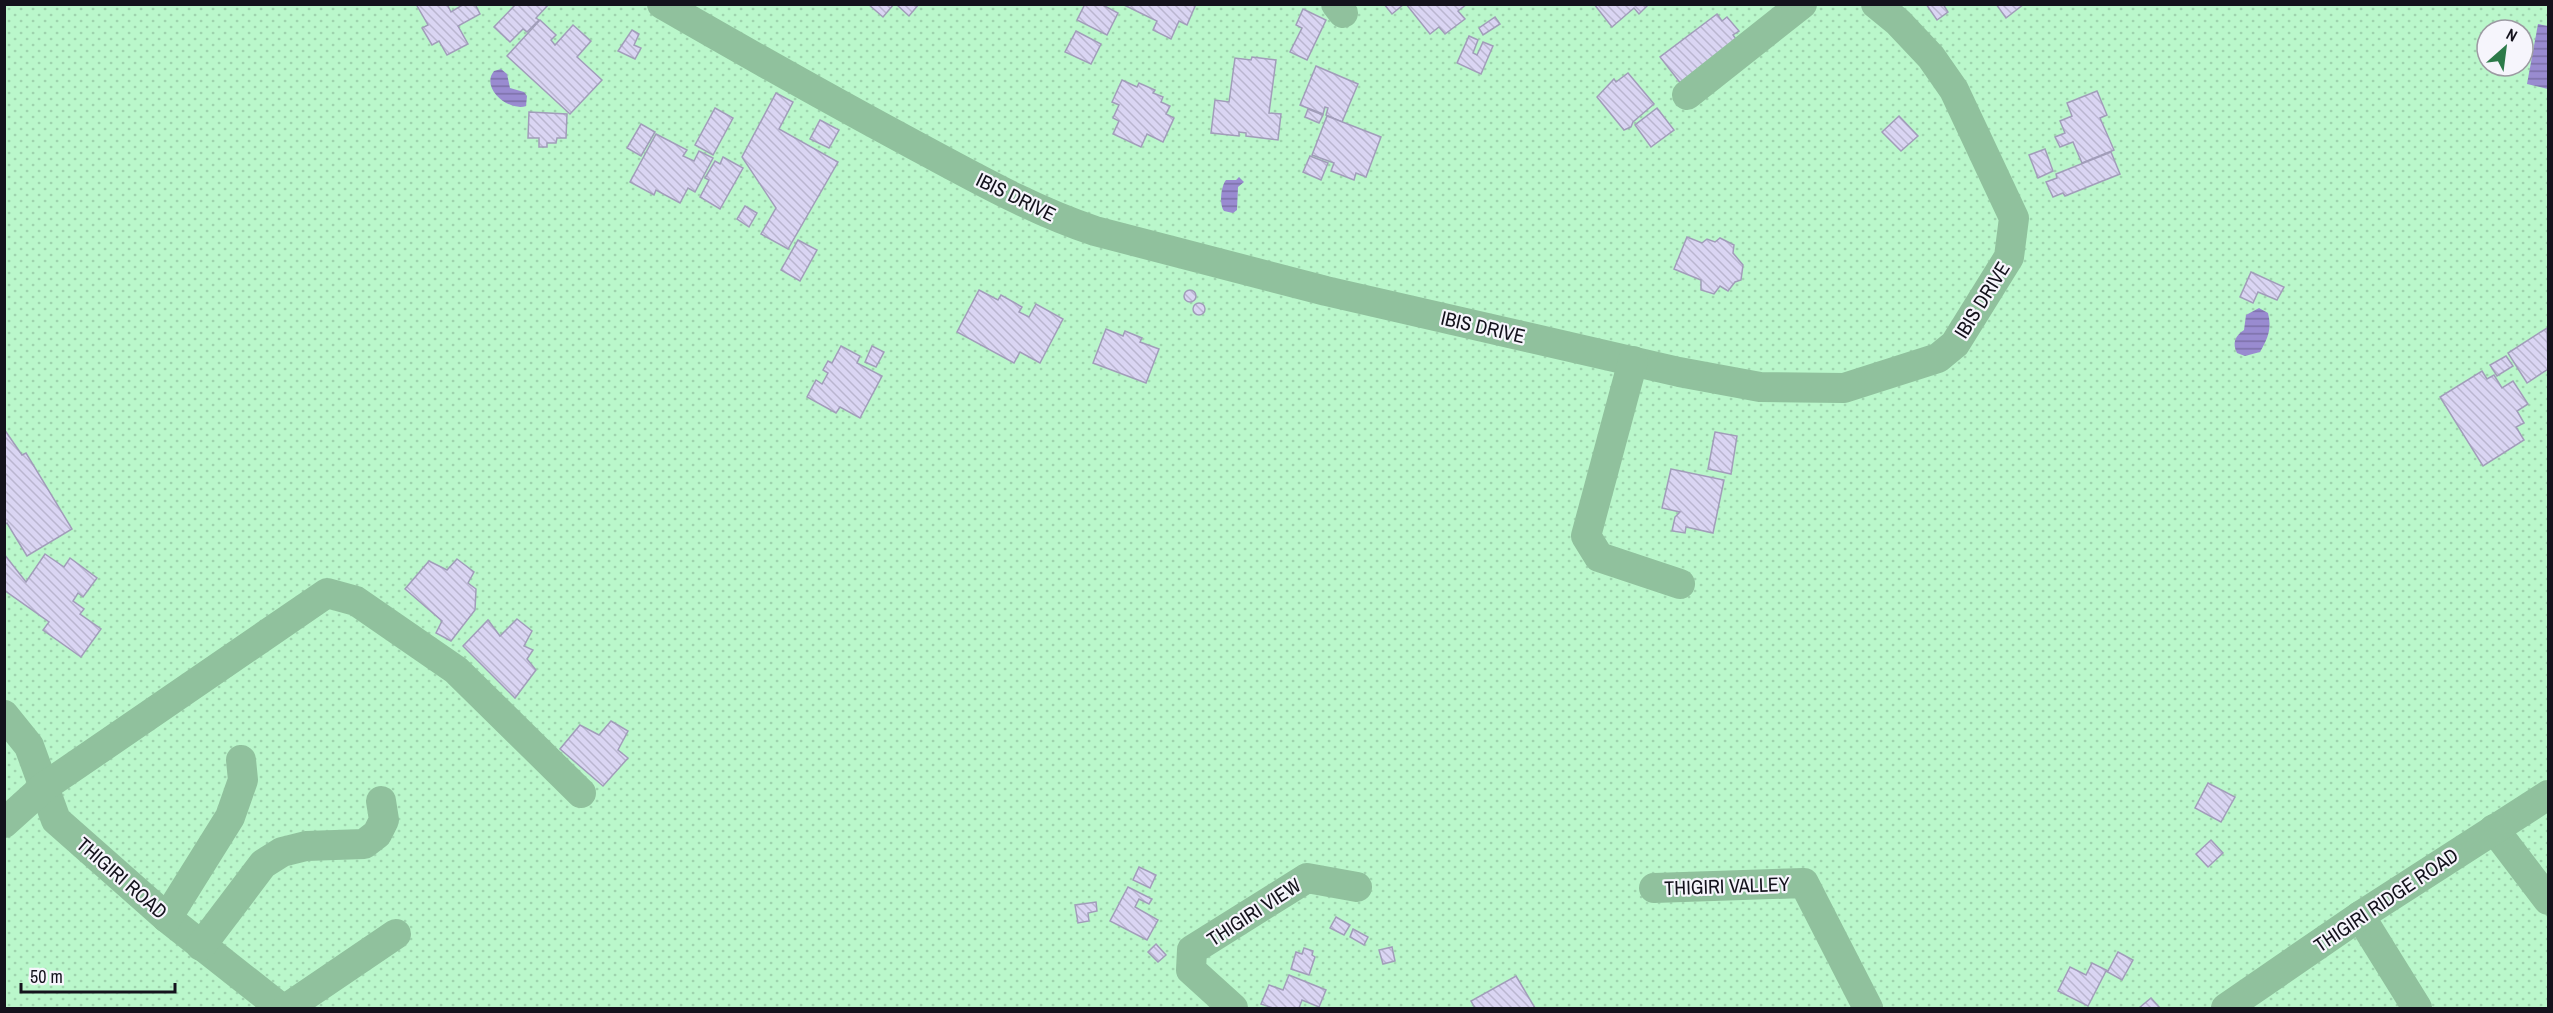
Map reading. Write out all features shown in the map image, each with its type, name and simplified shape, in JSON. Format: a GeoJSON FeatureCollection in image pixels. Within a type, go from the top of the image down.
{"type":"FeatureCollection","features":[{"type":"Feature","properties":{"kind":"street","name":"IBIS DRIVE"},"geometry":{"type":"LineString","coordinates":[[662,4],[816,92],[1017,200],[1057,219],[1326,291],[1633,361],[1760,387],[1844,388],[1938,358],[1955,344],[2009,257],[2014,218],[1954,90],[1931,57],[1898,22],[1876,4]]}},
{"type":"Feature","properties":{"kind":"street"},"geometry":{"type":"LineString","coordinates":[[1687,95],[1802,4]]}},
{"type":"Feature","properties":{"kind":"street"},"geometry":{"type":"LineString","coordinates":[[1633,361],[1586,536],[1599,557],[1680,584]]}},
{"type":"Feature","properties":{"kind":"street"},"geometry":{"type":"LineString","coordinates":[[4,823],[44,788],[327,593],[356,600],[456,670],[581,793]]}},
{"type":"Feature","properties":{"kind":"street","name":"THIGIRI ROAD"},"geometry":{"type":"LineString","coordinates":[[4,715],[29,746],[56,820],[167,918],[281,1008]]}},
{"type":"Feature","properties":{"kind":"street"},"geometry":{"type":"LineString","coordinates":[[167,918],[230,817],[243,780],[241,760]]}},
{"type":"Feature","properties":{"kind":"street","name":"THIGIRI RIDGE ROAD"},"geometry":{"type":"LineString","coordinates":[[2226,1008],[2360,916],[2548,795]]}},
{"type":"Feature","properties":{"kind":"street"},"geometry":{"type":"LineString","coordinates":[[201,946],[263,864],[282,852],[306,846],[364,844],[377,834],[384,820],[381,801]]}},
{"type":"Feature","properties":{"kind":"street"},"geometry":{"type":"LineString","coordinates":[[2494,829],[2548,900]]}},
{"type":"Feature","properties":{"kind":"street","name":"THIGIRI VIEW"},"geometry":{"type":"LineString","coordinates":[[1233,1008],[1191,970],[1192,950],[1215,938],[1307,878],[1357,887]]}},
{"type":"Feature","properties":{"kind":"street","name":"THIGIRI VALLEY"},"geometry":{"type":"LineString","coordinates":[[1654,888],[1804,884],[1868,1008]]}},
{"type":"Feature","properties":{"kind":"street"},"geometry":{"type":"LineString","coordinates":[[2360,916],[2417,1008]]}},
{"type":"Feature","properties":{"kind":"street"},"geometry":{"type":"LineString","coordinates":[[287,1008],[396,934]]}},
{"type":"Feature","properties":{"kind":"green space"},"geometry":{"type":"Polygon","coordinates":[[[5,5],[2548,5],[2548,1008],[5,1008],[5,5]]]}},
{"type":"Feature","properties":{"kind":"shaded area"},"geometry":{"type":"Polygon","coordinates":[[[2538,24],[2548,26],[2548,89],[2527,84],[2528,78],[2535,78],[2535,40],[2538,24]]]}},
{"type":"Feature","properties":{"kind":"shaded area"},"geometry":{"type":"Polygon","coordinates":[[[501,69],[507,74],[510,88],[524,92],[527,96],[526,106],[519,107],[505,102],[493,91],[491,78],[494,71],[501,69]]]}},
{"type":"Feature","properties":{"kind":"shaded area"},"geometry":{"type":"Polygon","coordinates":[[[1239,177],[1244,182],[1238,187],[1237,210],[1233,213],[1224,211],[1221,200],[1224,183],[1226,180],[1236,180],[1239,177]]]}},
{"type":"Feature","properties":{"kind":"shaded area"},"geometry":{"type":"Polygon","coordinates":[[[2259,308],[2268,313],[2269,329],[2265,342],[2260,352],[2245,356],[2237,353],[2235,340],[2244,330],[2246,315],[2259,308]]]}},
{"type":"Feature","properties":{"kind":"building"},"geometry":{"type":"Polygon","coordinates":[[[416,4],[447,4],[451,12],[464,4],[475,4],[480,14],[458,26],[468,44],[447,55],[439,41],[432,45],[422,28],[428,25],[416,4]]]}},
{"type":"Feature","properties":{"kind":"building"},"geometry":{"type":"Polygon","coordinates":[[[516,4],[549,4],[536,18],[539,20],[527,32],[523,29],[510,42],[494,27],[516,4]]]}},
{"type":"Feature","properties":{"kind":"building"},"geometry":{"type":"Polygon","coordinates":[[[868,4],[894,4],[883,17],[868,4]]]}},
{"type":"Feature","properties":{"kind":"building"},"geometry":{"type":"Polygon","coordinates":[[[896,4],[919,4],[909,16],[896,4]]]}},
{"type":"Feature","properties":{"kind":"building"},"geometry":{"type":"Polygon","coordinates":[[[1085,4],[1101,4],[1118,13],[1107,35],[1077,20],[1085,4]]]}},
{"type":"Feature","properties":{"kind":"building"},"geometry":{"type":"Polygon","coordinates":[[[1122,4],[1196,4],[1187,25],[1179,21],[1171,39],[1153,30],[1157,21],[1122,4]]]}},
{"type":"Feature","properties":{"kind":"building"},"geometry":{"type":"Polygon","coordinates":[[[1384,4],[1404,4],[1392,14],[1384,4]]]}},
{"type":"Feature","properties":{"kind":"building"},"geometry":{"type":"Polygon","coordinates":[[[1406,4],[1467,4],[1458,11],[1465,19],[1445,34],[1439,27],[1430,34],[1406,4]]]}},
{"type":"Feature","properties":{"kind":"building"},"geometry":{"type":"Polygon","coordinates":[[[1594,4],[1649,4],[1639,14],[1634,8],[1612,27],[1594,4]]]}},
{"type":"Feature","properties":{"kind":"building"},"geometry":{"type":"Polygon","coordinates":[[[1926,4],[1943,4],[1948,12],[1937,20],[1926,4]]]}},
{"type":"Feature","properties":{"kind":"building"},"geometry":{"type":"Polygon","coordinates":[[[1996,4],[2024,4],[2006,18],[1996,4]]]}},
{"type":"Feature","properties":{"kind":"building"},"geometry":{"type":"Polygon","coordinates":[[[1303,9],[1326,20],[1307,60],[1290,52],[1302,28],[1296,25],[1303,9]]]}},
{"type":"Feature","properties":{"kind":"building"},"geometry":{"type":"Polygon","coordinates":[[[1717,14],[1722,21],[1727,17],[1739,31],[1733,35],[1741,46],[1685,89],[1660,57],[1717,14]]]}},
{"type":"Feature","properties":{"kind":"building"},"geometry":{"type":"Polygon","coordinates":[[[1495,17],[1500,24],[1483,35],[1479,28],[1495,17]]]}},
{"type":"Feature","properties":{"kind":"building"},"geometry":{"type":"Polygon","coordinates":[[[540,20],[556,35],[551,40],[555,45],[573,25],[591,41],[577,57],[602,80],[570,114],[507,56],[540,20]]]}},
{"type":"Feature","properties":{"kind":"building"},"geometry":{"type":"Polygon","coordinates":[[[632,30],[639,34],[634,45],[641,48],[635,59],[618,51],[632,30]]]}},
{"type":"Feature","properties":{"kind":"building"},"geometry":{"type":"Polygon","coordinates":[[[1076,31],[1101,44],[1091,64],[1065,52],[1076,31]]]}},
{"type":"Feature","properties":{"kind":"building"},"geometry":{"type":"Polygon","coordinates":[[[1469,36],[1478,40],[1473,53],[1477,55],[1483,42],[1493,46],[1481,74],[1457,63],[1469,36]]]}},
{"type":"Feature","properties":{"kind":"building"},"geometry":{"type":"Polygon","coordinates":[[[1252,57],[1276,60],[1269,113],[1281,114],[1278,140],[1246,136],[1246,133],[1239,132],[1239,136],[1211,133],[1215,100],[1229,102],[1235,58],[1251,60],[1252,57]]]}},
{"type":"Feature","properties":{"kind":"building"},"geometry":{"type":"Polygon","coordinates":[[[1316,66],[1358,84],[1342,122],[1326,115],[1328,108],[1325,107],[1323,114],[1300,105],[1316,66]]]}},
{"type":"Feature","properties":{"kind":"building"},"geometry":{"type":"Polygon","coordinates":[[[1628,73],[1654,104],[1633,122],[1631,127],[1624,130],[1597,97],[1614,79],[1616,82],[1628,73]]]}},
{"type":"Feature","properties":{"kind":"building"},"geometry":{"type":"Polygon","coordinates":[[[1122,80],[1137,87],[1139,83],[1155,90],[1153,93],[1163,97],[1161,102],[1170,106],[1166,114],[1174,118],[1163,142],[1147,134],[1141,147],[1113,134],[1119,121],[1113,118],[1119,105],[1112,102],[1122,80]]]}},
{"type":"Feature","properties":{"kind":"building"},"geometry":{"type":"Polygon","coordinates":[[[2097,91],[2107,115],[2100,118],[2114,150],[2082,163],[2073,142],[2060,147],[2055,137],[2065,133],[2060,121],[2072,116],[2067,103],[2097,91]]]}},
{"type":"Feature","properties":{"kind":"building"},"geometry":{"type":"Polygon","coordinates":[[[776,93],[793,102],[779,129],[838,162],[788,249],[761,234],[776,208],[742,157],[776,93]]]}},
{"type":"Feature","properties":{"kind":"building"},"geometry":{"type":"Polygon","coordinates":[[[715,108],[733,118],[713,155],[695,145],[715,108]]]}},
{"type":"Feature","properties":{"kind":"building"},"geometry":{"type":"Polygon","coordinates":[[[1657,108],[1674,130],[1651,147],[1635,125],[1657,108]]]}},
{"type":"Feature","properties":{"kind":"building"},"geometry":{"type":"Polygon","coordinates":[[[1308,109],[1323,115],[1319,123],[1305,117],[1308,109]]]}},
{"type":"Feature","properties":{"kind":"building"},"geometry":{"type":"Polygon","coordinates":[[[529,112],[567,114],[566,138],[557,138],[556,143],[547,143],[547,147],[539,147],[539,138],[528,138],[529,112]]]}},
{"type":"Feature","properties":{"kind":"building"},"geometry":{"type":"Polygon","coordinates":[[[1327,116],[1381,137],[1366,177],[1356,173],[1354,180],[1331,171],[1334,163],[1312,155],[1327,116]]]}},
{"type":"Feature","properties":{"kind":"building"},"geometry":{"type":"Polygon","coordinates":[[[1899,116],[1918,136],[1901,151],[1882,132],[1899,116]]]}},
{"type":"Feature","properties":{"kind":"building"},"geometry":{"type":"Polygon","coordinates":[[[820,120],[839,130],[829,148],[810,139],[820,120]]]}},
{"type":"Feature","properties":{"kind":"building"},"geometry":{"type":"Polygon","coordinates":[[[641,124],[655,132],[641,156],[627,148],[641,124]]]}},
{"type":"Feature","properties":{"kind":"building"},"geometry":{"type":"Polygon","coordinates":[[[656,134],[687,150],[683,156],[694,161],[699,151],[713,158],[695,192],[688,188],[680,203],[656,190],[654,195],[630,182],[656,134]]]}},
{"type":"Feature","properties":{"kind":"building"},"geometry":{"type":"Polygon","coordinates":[[[2045,149],[2053,171],[2038,178],[2029,155],[2045,149]]]}},
{"type":"Feature","properties":{"kind":"building"},"geometry":{"type":"Polygon","coordinates":[[[2111,152],[2120,174],[2065,196],[2063,193],[2053,197],[2046,182],[2057,178],[2056,174],[2111,152]]]}},
{"type":"Feature","properties":{"kind":"building"},"geometry":{"type":"Polygon","coordinates":[[[1310,156],[1328,163],[1321,180],[1303,172],[1310,156]]]}},
{"type":"Feature","properties":{"kind":"building"},"geometry":{"type":"Polygon","coordinates":[[[723,157],[743,168],[720,209],[700,197],[709,180],[705,178],[715,161],[720,164],[723,157]]]}},
{"type":"Feature","properties":{"kind":"building"},"geometry":{"type":"Polygon","coordinates":[[[745,206],[757,213],[749,227],[737,219],[745,206]]]}},
{"type":"Feature","properties":{"kind":"building"},"geometry":{"type":"Polygon","coordinates":[[[1687,237],[1702,243],[1707,239],[1715,242],[1720,238],[1734,245],[1733,253],[1743,265],[1741,280],[1735,282],[1728,291],[1720,286],[1714,294],[1701,290],[1701,280],[1674,269],[1687,237]]]}},
{"type":"Feature","properties":{"kind":"building"},"geometry":{"type":"Polygon","coordinates":[[[798,240],[817,250],[800,281],[781,270],[798,240]]]}},
{"type":"Feature","properties":{"kind":"building"},"geometry":{"type":"Polygon","coordinates":[[[2251,272],[2284,287],[2277,300],[2258,292],[2253,303],[2240,297],[2251,272]]]}},
{"type":"Feature","properties":{"kind":"building"},"geometry":{"type":"Polygon","coordinates":[[[979,290],[998,300],[1001,295],[1022,307],[1019,312],[1029,317],[1036,304],[1063,319],[1040,363],[1020,352],[1014,363],[957,332],[979,290]]]}},
{"type":"Feature","properties":{"kind":"building"},"geometry":{"type":"Polygon","coordinates":[[[1192,290],[1196,296],[1192,302],[1188,302],[1184,294],[1192,290]]]}},
{"type":"Feature","properties":{"kind":"building"},"geometry":{"type":"Polygon","coordinates":[[[1199,303],[1205,309],[1199,315],[1193,309],[1199,303]]]}},
{"type":"Feature","properties":{"kind":"building"},"geometry":{"type":"Polygon","coordinates":[[[2547,328],[2548,369],[2527,383],[2508,353],[2547,328]]]}},
{"type":"Feature","properties":{"kind":"building"},"geometry":{"type":"Polygon","coordinates":[[[1106,329],[1123,336],[1125,331],[1142,338],[1140,342],[1159,349],[1146,383],[1093,363],[1106,329]]]}},
{"type":"Feature","properties":{"kind":"building"},"geometry":{"type":"Polygon","coordinates":[[[841,346],[860,356],[857,363],[882,376],[860,418],[840,407],[836,413],[807,397],[816,380],[822,384],[828,373],[823,370],[828,361],[832,363],[841,346]]]}},
{"type":"Feature","properties":{"kind":"building"},"geometry":{"type":"Polygon","coordinates":[[[872,346],[884,352],[876,367],[865,362],[872,346]]]}},
{"type":"Feature","properties":{"kind":"building"},"geometry":{"type":"Polygon","coordinates":[[[2506,356],[2513,366],[2497,376],[2490,365],[2506,356]]]}},
{"type":"Feature","properties":{"kind":"building"},"geometry":{"type":"Polygon","coordinates":[[[2482,371],[2487,379],[2494,375],[2502,388],[2513,381],[2528,404],[2517,411],[2524,423],[2516,427],[2524,440],[2483,466],[2440,397],[2482,371]]]}},
{"type":"Feature","properties":{"kind":"building"},"geometry":{"type":"Polygon","coordinates":[[[4,429],[22,455],[26,453],[72,529],[27,556],[7,523],[4,525],[4,429]]]}},
{"type":"Feature","properties":{"kind":"building"},"geometry":{"type":"Polygon","coordinates":[[[1715,432],[1737,436],[1731,474],[1708,469],[1715,432]]]}},
{"type":"Feature","properties":{"kind":"building"},"geometry":{"type":"Polygon","coordinates":[[[1671,469],[1724,480],[1713,533],[1686,527],[1685,533],[1672,531],[1675,517],[1680,512],[1662,508],[1671,469]]]}},
{"type":"Feature","properties":{"kind":"building"},"geometry":{"type":"Polygon","coordinates":[[[4,554],[26,582],[45,554],[64,567],[70,558],[97,578],[83,597],[78,593],[73,601],[84,609],[80,614],[101,629],[81,657],[43,630],[49,622],[4,590],[4,554]]]}},
{"type":"Feature","properties":{"kind":"building"},"geometry":{"type":"Polygon","coordinates":[[[457,559],[474,572],[468,583],[476,589],[475,610],[451,641],[436,633],[442,621],[405,589],[429,561],[447,570],[457,559]]]}},
{"type":"Feature","properties":{"kind":"building"},"geometry":{"type":"Polygon","coordinates":[[[517,619],[532,631],[524,646],[533,650],[527,659],[536,670],[515,698],[463,646],[488,620],[500,636],[517,619]]]}},
{"type":"Feature","properties":{"kind":"building"},"geometry":{"type":"Polygon","coordinates":[[[611,721],[628,731],[618,750],[628,758],[603,786],[560,749],[580,725],[599,735],[611,721]]]}},
{"type":"Feature","properties":{"kind":"building"},"geometry":{"type":"Polygon","coordinates":[[[2208,783],[2235,797],[2221,822],[2195,808],[2208,783]]]}},
{"type":"Feature","properties":{"kind":"building"},"geometry":{"type":"Polygon","coordinates":[[[2211,840],[2223,853],[2208,867],[2196,854],[2211,840]]]}},
{"type":"Feature","properties":{"kind":"building"},"geometry":{"type":"Polygon","coordinates":[[[1139,867],[1156,875],[1150,888],[1133,880],[1139,867]]]}},
{"type":"Feature","properties":{"kind":"building"},"geometry":{"type":"Polygon","coordinates":[[[1128,887],[1152,899],[1149,904],[1139,899],[1135,907],[1158,920],[1147,940],[1110,921],[1128,887]]]}},
{"type":"Feature","properties":{"kind":"building"},"geometry":{"type":"Polygon","coordinates":[[[1096,902],[1097,911],[1088,913],[1089,921],[1078,923],[1075,905],[1096,902]]]}},
{"type":"Feature","properties":{"kind":"building"},"geometry":{"type":"Polygon","coordinates":[[[1336,917],[1350,925],[1344,935],[1330,928],[1336,917]]]}},
{"type":"Feature","properties":{"kind":"building"},"geometry":{"type":"Polygon","coordinates":[[[1353,929],[1368,937],[1364,945],[1350,937],[1353,929]]]}},
{"type":"Feature","properties":{"kind":"building"},"geometry":{"type":"Polygon","coordinates":[[[1156,944],[1166,955],[1158,962],[1148,952],[1156,944]]]}},
{"type":"Feature","properties":{"kind":"building"},"geometry":{"type":"Polygon","coordinates":[[[1392,947],[1395,961],[1383,964],[1379,950],[1392,947]]]}},
{"type":"Feature","properties":{"kind":"building"},"geometry":{"type":"Polygon","coordinates":[[[1304,948],[1313,951],[1312,955],[1315,957],[1309,975],[1291,969],[1296,952],[1302,954],[1304,948]]]}},
{"type":"Feature","properties":{"kind":"building"},"geometry":{"type":"Polygon","coordinates":[[[2118,952],[2133,960],[2122,980],[2106,971],[2088,1006],[2058,991],[2070,967],[2086,975],[2092,963],[2108,971],[2118,952]]]}},
{"type":"Feature","properties":{"kind":"building"},"geometry":{"type":"Polygon","coordinates":[[[1289,975],[1326,990],[1319,1007],[1302,1000],[1299,1008],[1273,1008],[1261,1004],[1269,985],[1283,990],[1289,975]]]}},
{"type":"Feature","properties":{"kind":"building"},"geometry":{"type":"Polygon","coordinates":[[[1516,976],[1535,1008],[1475,1008],[1471,1001],[1516,976]]]}},
{"type":"Feature","properties":{"kind":"building"},"geometry":{"type":"Polygon","coordinates":[[[2151,998],[2160,1008],[2139,1008],[2151,998]]]}}]}
